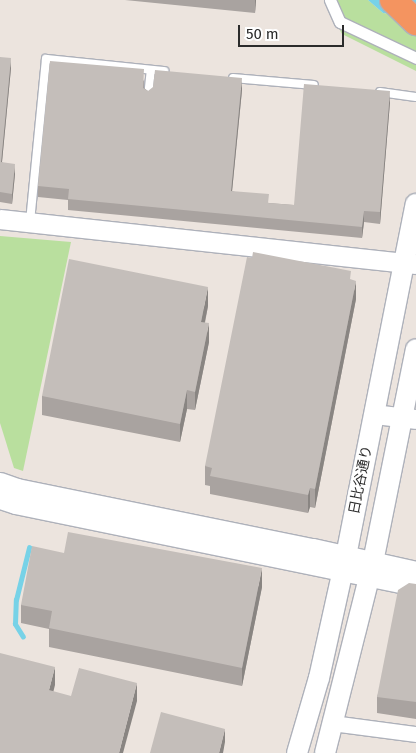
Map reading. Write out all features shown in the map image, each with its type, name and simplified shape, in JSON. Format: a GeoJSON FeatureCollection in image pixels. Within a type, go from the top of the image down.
{"type":"FeatureCollection","features":[{"type":"Feature","properties":{"kind":"highway"},"geometry":{"type":"LineString","coordinates":[[392,0],[416,22]]}},
{"type":"Feature","properties":{"kind":"main road","name":"日比谷通り"},"geometry":{"type":"LineString","coordinates":[[297,753],[318,678],[344,564],[374,414],[410,263],[416,204]]}},
{"type":"Feature","properties":{"kind":"main road","name":"日比谷通り"},"geometry":{"type":"LineString","coordinates":[[325,753],[409,418],[416,349]]}},
{"type":"Feature","properties":{"kind":"street"},"geometry":{"type":"LineString","coordinates":[[330,0],[340,22],[416,58]]}},
{"type":"Feature","properties":{"kind":"street"},"geometry":{"type":"LineString","coordinates":[[0,219],[410,263]]}},
{"type":"Feature","properties":{"kind":"street"},"geometry":{"type":"LineString","coordinates":[[374,414],[409,418]]}},
{"type":"Feature","properties":{"kind":"street"},"geometry":{"type":"LineString","coordinates":[[5,495],[344,564],[371,570],[416,586]]}},
{"type":"Feature","properties":{"kind":"street"},"geometry":{"type":"LineString","coordinates":[[371,570],[416,571]]}},
{"type":"Feature","properties":{"kind":"street"},"geometry":{"type":"LineString","coordinates":[[332,723],[416,734]]}},
{"type":"Feature","properties":{"kind":"lane"},"geometry":{"type":"LineString","coordinates":[[30,222],[46,58],[170,72]]}},
{"type":"Feature","properties":{"kind":"lane"},"geometry":{"type":"LineString","coordinates":[[148,97],[150,70]]}},
{"type":"Feature","properties":{"kind":"lane"},"geometry":{"type":"LineString","coordinates":[[219,76],[327,86]]}},
{"type":"Feature","properties":{"kind":"lane"},"geometry":{"type":"LineString","coordinates":[[366,90],[416,97]]}},
{"type":"Feature","properties":{"kind":"green space"},"geometry":{"type":"Polygon","coordinates":[[[324,0],[368,0],[383,13],[407,16],[416,24],[416,71],[342,34],[324,0]]]}},
{"type":"Feature","properties":{"kind":"green space"},"geometry":{"type":"Polygon","coordinates":[[[0,236],[71,242],[23,471],[14,468],[0,423],[0,236]]]}},
{"type":"Feature","properties":{"kind":"water"},"geometry":{"type":"Polygon","coordinates":[[[368,0],[416,0],[416,17],[383,13],[368,0]]]}},
{"type":"Feature","properties":{"kind":"building"},"geometry":{"type":"Polygon","coordinates":[[[0,57],[11,58],[1,162],[15,164],[12,194],[0,192],[0,57]]]}},
{"type":"Feature","properties":{"kind":"building"},"geometry":{"type":"Polygon","coordinates":[[[50,61],[144,69],[143,88],[148,91],[153,87],[155,70],[242,78],[231,191],[269,194],[268,203],[294,205],[304,84],[390,91],[380,212],[364,211],[362,227],[68,199],[69,189],[38,186],[50,61]]]}},
{"type":"Feature","properties":{"kind":"building"},"geometry":{"type":"Polygon","coordinates":[[[253,252],[351,271],[350,279],[356,281],[315,489],[310,488],[308,495],[210,476],[212,468],[205,466],[247,257],[252,258],[253,252]]]}},
{"type":"Feature","properties":{"kind":"building"},"geometry":{"type":"Polygon","coordinates":[[[69,259],[208,287],[201,322],[209,323],[195,392],[187,390],[180,424],[42,396],[69,259]]]}},
{"type":"Feature","properties":{"kind":"building"},"geometry":{"type":"Polygon","coordinates":[[[68,532],[262,568],[242,668],[49,628],[52,611],[21,605],[32,546],[64,553],[68,532]]]}},
{"type":"Feature","properties":{"kind":"building"},"geometry":{"type":"Polygon","coordinates":[[[409,583],[416,584],[416,702],[377,697],[398,590],[409,583]]]}},
{"type":"Feature","properties":{"kind":"building"},"geometry":{"type":"Polygon","coordinates":[[[0,653],[55,667],[49,690],[71,696],[79,668],[137,683],[119,753],[0,753],[0,653]]]}},
{"type":"Feature","properties":{"kind":"building"},"geometry":{"type":"Polygon","coordinates":[[[161,712],[225,729],[219,753],[150,753],[161,712]]]}},
{"type":"Feature","properties":{"kind":"waterway"},"geometry":{"type":"LineString","coordinates":[[23,637],[15,624],[16,600],[29,548]]}}]}
